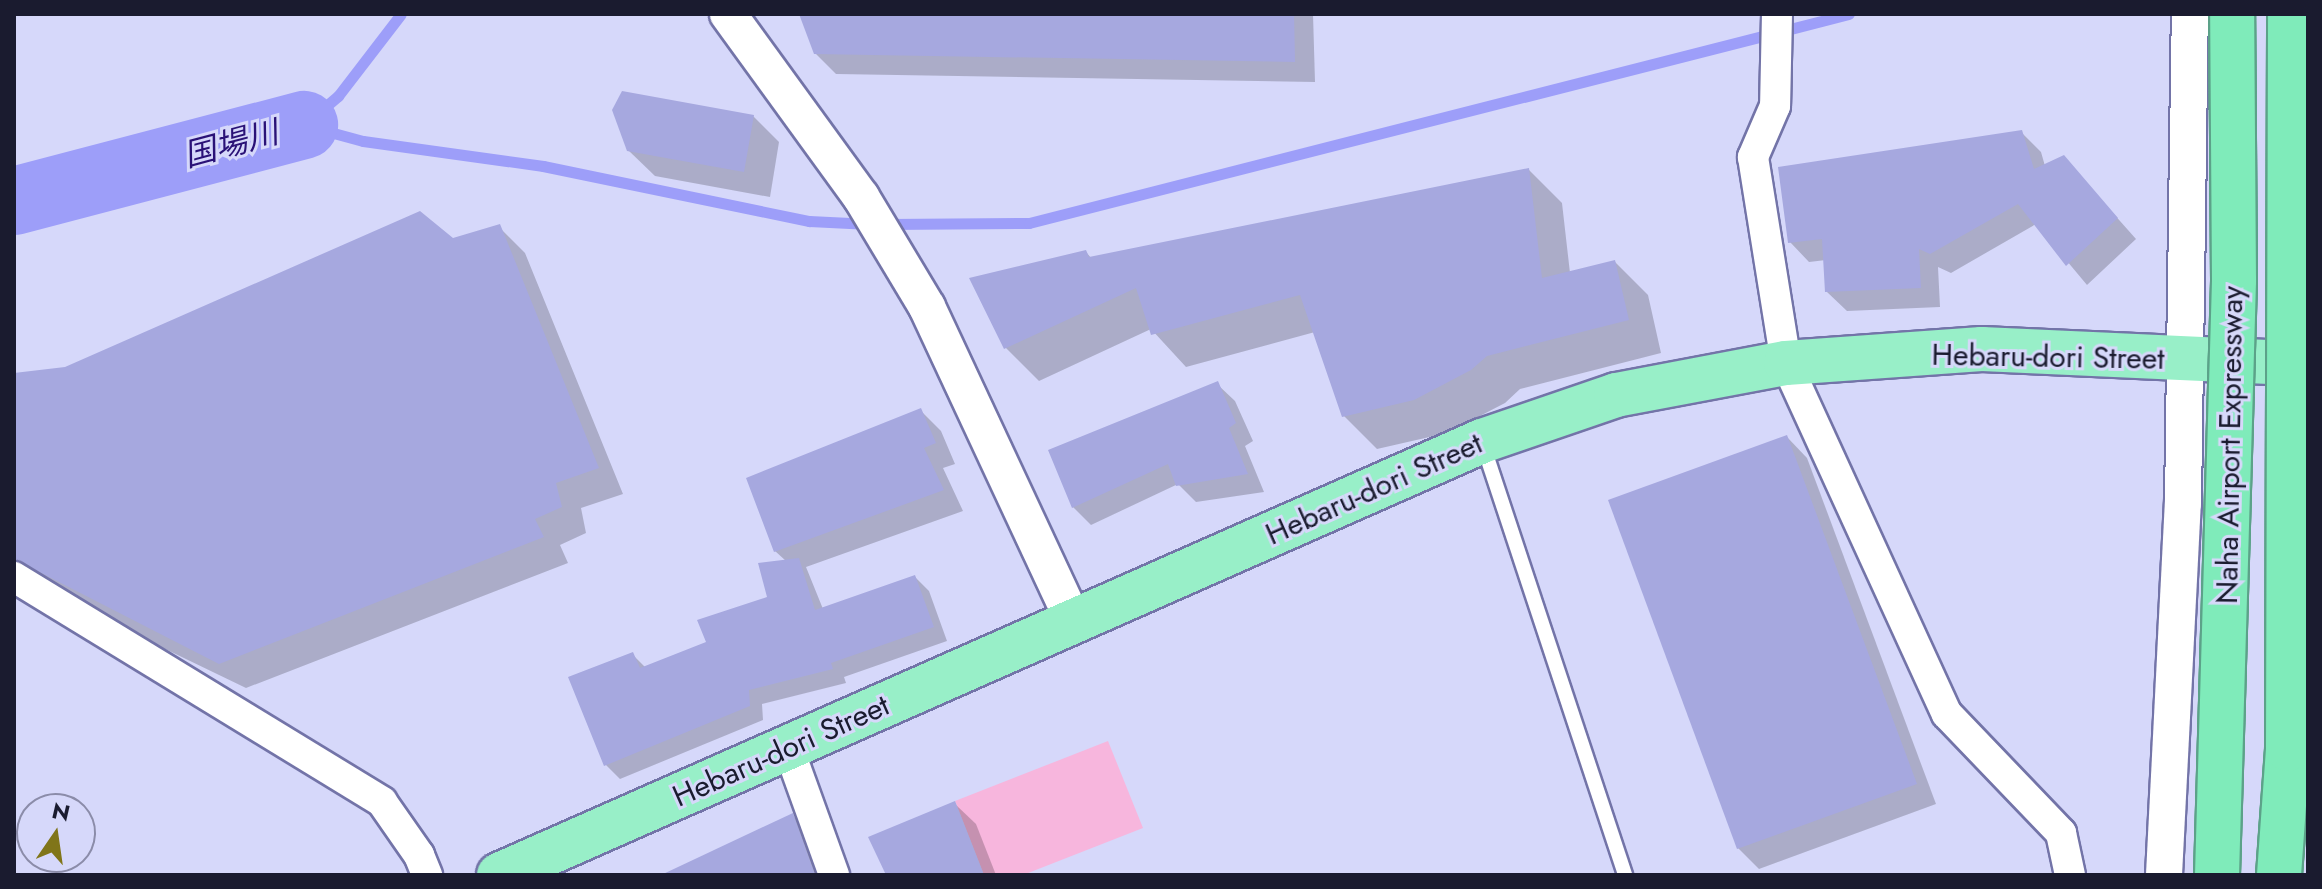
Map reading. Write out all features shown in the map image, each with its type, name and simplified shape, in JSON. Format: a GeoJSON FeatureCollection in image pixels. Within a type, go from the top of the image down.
{"type":"FeatureCollection","features":[{"type":"Feature","properties":{"kind":"highway","name":"Naha Airport Expressway"},"geometry":{"type":"LineString","coordinates":[[2217,875],[2234,280],[2232,14]]}},
{"type":"Feature","properties":{"kind":"highway","name":"Naha Airport Expressway"},"geometry":{"type":"LineString","coordinates":[[2279,875],[2288,749],[2290,14]]}},
{"type":"Feature","properties":{"kind":"highway","name":"Hebaru-dori Street"},"geometry":{"type":"LineString","coordinates":[[499,875],[1482,441],[1616,395],[1786,363],[1982,349],[2308,364]]}},
{"type":"Feature","properties":{"kind":"street"},"geometry":{"type":"LineString","coordinates":[[728,14],[861,197],[927,307],[1074,622]]}},
{"type":"Feature","properties":{"kind":"street"},"geometry":{"type":"LineString","coordinates":[[2164,875],[2187,360],[2190,14]]}},
{"type":"Feature","properties":{"kind":"street"},"geometry":{"type":"LineString","coordinates":[[1778,19],[1775,106],[1753,157],[1786,363],[1947,714],[2061,833],[2070,875]]}},
{"type":"Feature","properties":{"kind":"street"},"geometry":{"type":"LineString","coordinates":[[14,577],[382,802],[419,855],[427,875]]}},
{"type":"Feature","properties":{"kind":"street"},"geometry":{"type":"LineString","coordinates":[[788,747],[834,875]]}},
{"type":"Feature","properties":{"kind":"lane"},"geometry":{"type":"LineString","coordinates":[[1482,441],[1625,875]]}},
{"type":"Feature","properties":{"kind":"shaded area"},"geometry":{"type":"Polygon","coordinates":[[[1108,741],[1143,828],[1023,875],[984,875],[955,801],[1108,741]]]}},
{"type":"Feature","properties":{"kind":"building"},"geometry":{"type":"Polygon","coordinates":[[[799,14],[1294,14],[1295,62],[814,54],[799,14]]]}},
{"type":"Feature","properties":{"kind":"building"},"geometry":{"type":"Polygon","coordinates":[[[622,91],[754,115],[744,172],[627,151],[612,110],[622,91]]]}},
{"type":"Feature","properties":{"kind":"building"},"geometry":{"type":"Polygon","coordinates":[[[2022,130],[2034,169],[2064,155],[2118,218],[2066,266],[2018,204],[1930,254],[1919,249],[1921,288],[1825,292],[1822,239],[1788,243],[1778,167],[2022,130]]]}},
{"type":"Feature","properties":{"kind":"building"},"geometry":{"type":"Polygon","coordinates":[[[1529,168],[1542,278],[1615,260],[1629,320],[1487,356],[1471,370],[1414,400],[1342,417],[1300,295],[1151,335],[1136,288],[1004,349],[969,278],[1086,250],[1089,257],[1529,168]]]}},
{"type":"Feature","properties":{"kind":"building"},"geometry":{"type":"Polygon","coordinates":[[[420,211],[453,238],[500,224],[599,468],[556,483],[562,507],[535,519],[544,537],[219,664],[14,559],[14,373],[65,367],[420,211]]]}},
{"type":"Feature","properties":{"kind":"building"},"geometry":{"type":"Polygon","coordinates":[[[1218,381],[1236,423],[1229,428],[1248,474],[1176,486],[1168,464],[1072,508],[1048,450],[1218,381]]]}},
{"type":"Feature","properties":{"kind":"building"},"geometry":{"type":"Polygon","coordinates":[[[921,408],[936,443],[924,448],[944,490],[774,552],[746,478],[921,408]]]}},
{"type":"Feature","properties":{"kind":"building"},"geometry":{"type":"Polygon","coordinates":[[[1787,435],[1917,784],[1737,849],[1608,500],[1787,435]]]}},
{"type":"Feature","properties":{"kind":"building"},"geometry":{"type":"Polygon","coordinates":[[[799,558],[815,610],[915,575],[934,627],[831,663],[833,669],[749,690],[750,706],[604,766],[568,677],[633,652],[640,668],[706,642],[697,620],[767,597],[758,563],[799,558]]]}},
{"type":"Feature","properties":{"kind":"building"},"geometry":{"type":"Polygon","coordinates":[[[955,801],[984,875],[886,875],[868,837],[955,801]]]}},
{"type":"Feature","properties":{"kind":"building"},"geometry":{"type":"Polygon","coordinates":[[[793,813],[815,875],[661,875],[793,813]]]}},
{"type":"Feature","properties":{"kind":"waterway","name":"国場川"},"geometry":{"type":"LineString","coordinates":[[304,125],[338,96],[401,14]]}},
{"type":"Feature","properties":{"kind":"waterway"},"geometry":{"type":"LineString","coordinates":[[887,224],[1029,223],[1849,14]]}},
{"type":"Feature","properties":{"kind":"waterway"},"geometry":{"type":"LineString","coordinates":[[304,125],[363,141],[543,166],[809,221],[870,224]]}},
{"type":"Feature","properties":{"kind":"waterway","name":"国場川"},"geometry":{"type":"LineString","coordinates":[[14,201],[304,125]]}}]}
